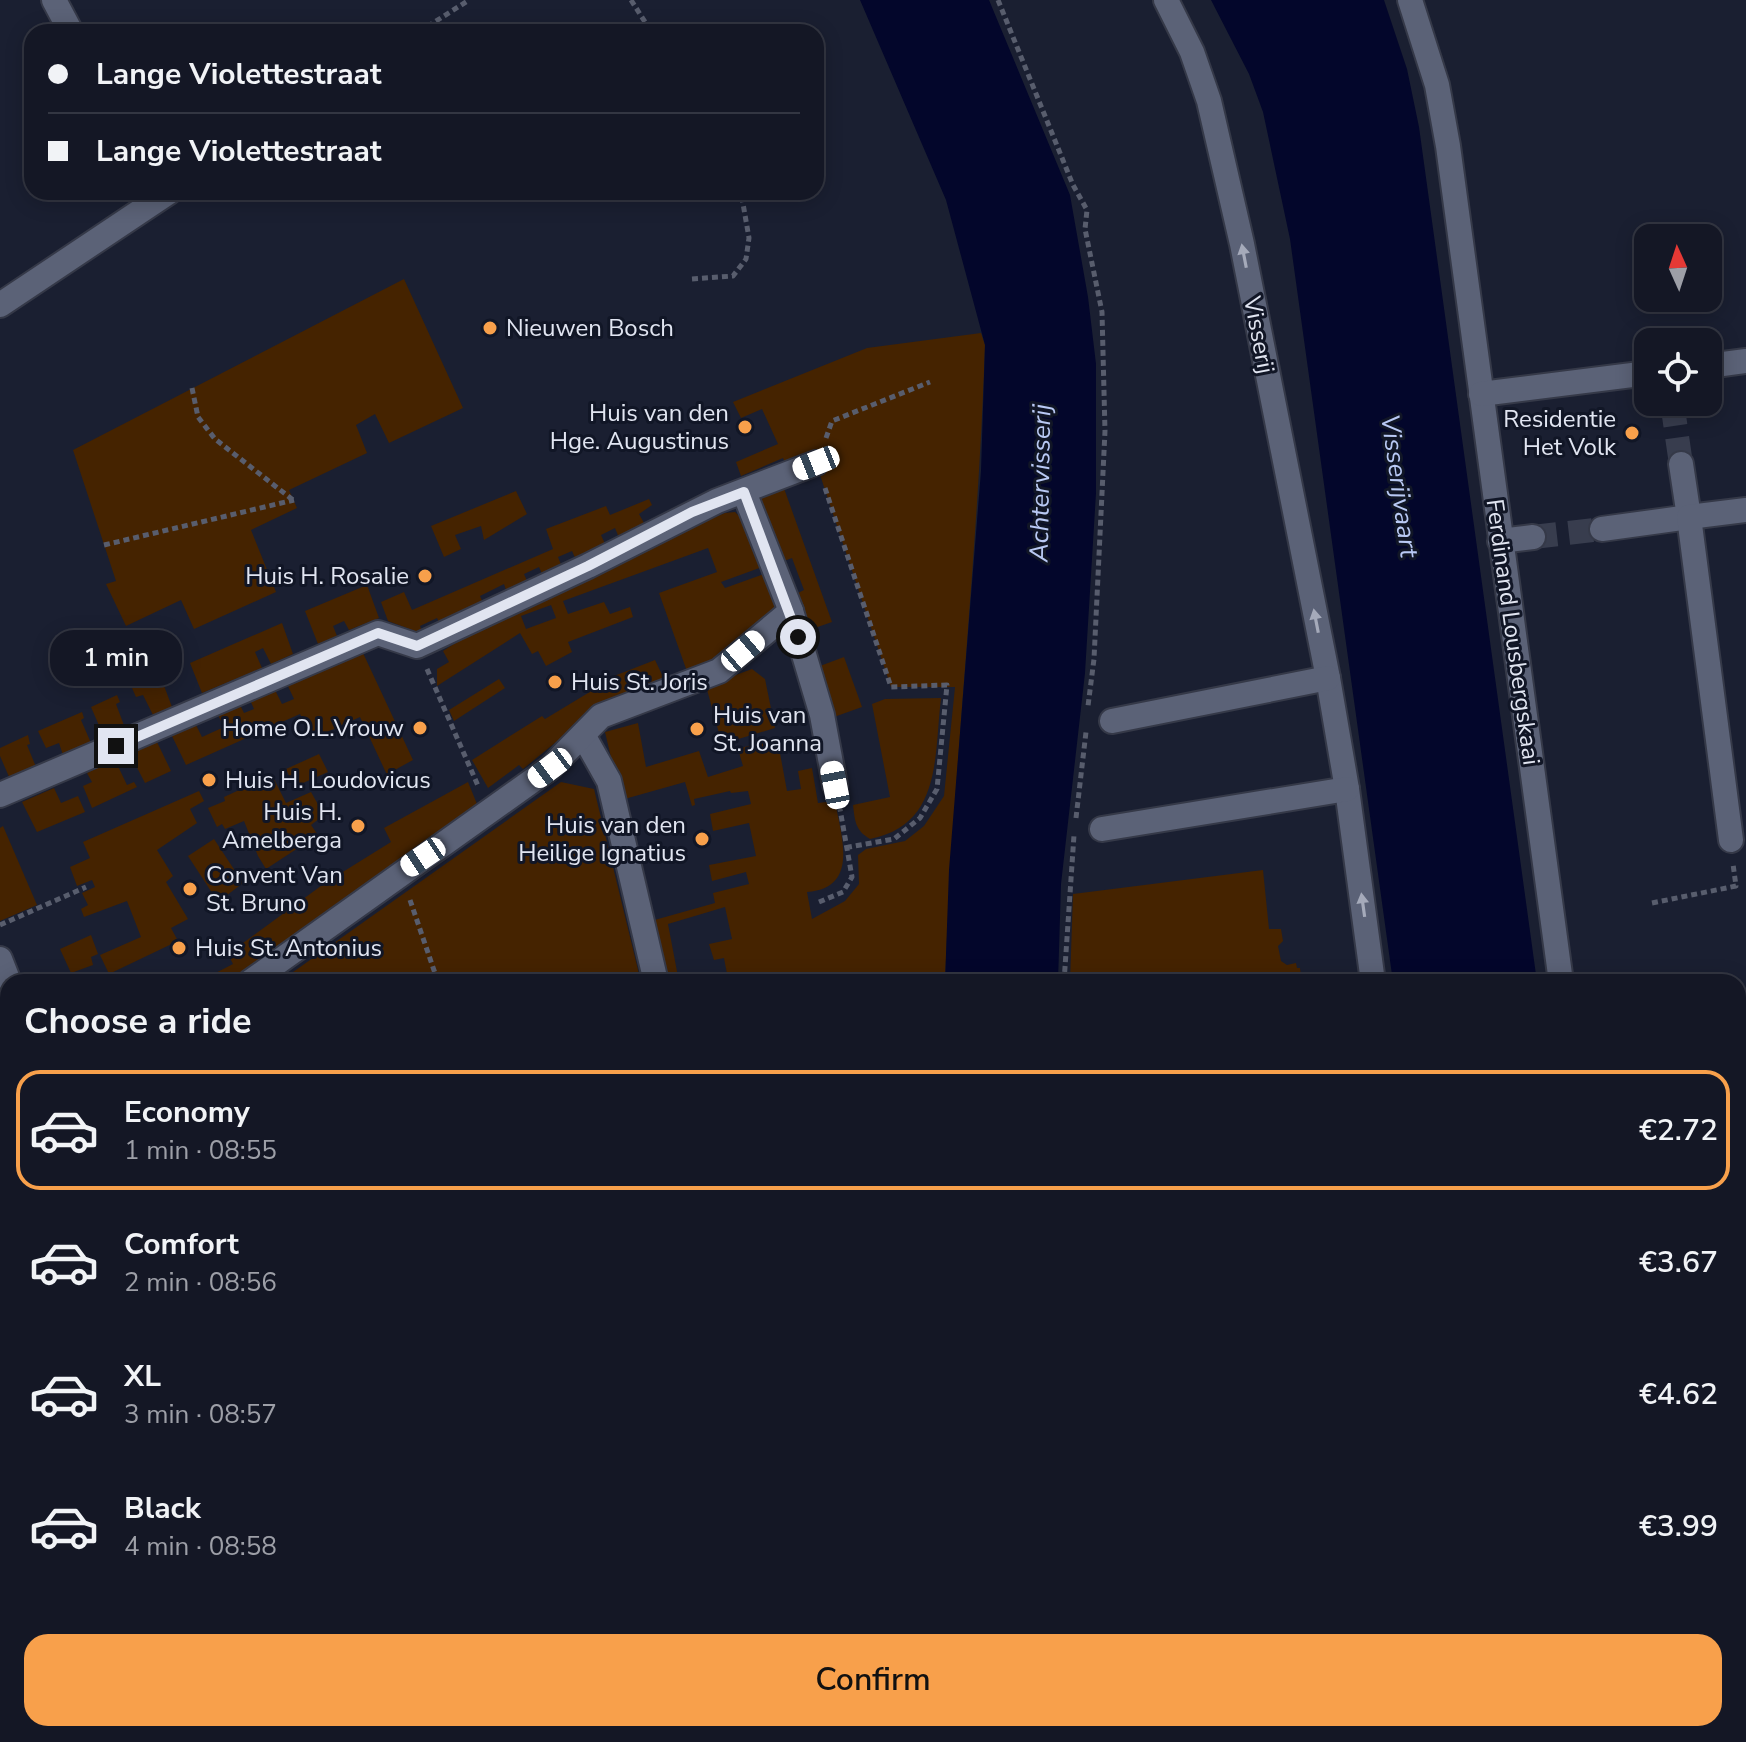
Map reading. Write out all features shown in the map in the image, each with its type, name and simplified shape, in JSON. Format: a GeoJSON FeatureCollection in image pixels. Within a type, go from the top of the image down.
{"type":"FeatureCollection","features":[{"type":"Feature","properties":{"kind":"street"},"geometry":{"type":"LineString","coordinates":[[54,0],[67,24]]}},
{"type":"Feature","properties":{"kind":"street","name":"Visserij"},"geometry":{"type":"LineString","coordinates":[[1166,0],[1192,52],[1209,101],[1242,244],[1328,678],[1347,789],[1372,974]]}},
{"type":"Feature","properties":{"kind":"street","name":"Ferdinand Lousbergskaai"},"geometry":{"type":"LineString","coordinates":[[1410,0],[1437,85],[1448,146],[1560,974]]}},
{"type":"Feature","properties":{"kind":"street"},"geometry":{"type":"LineString","coordinates":[[0,305],[157,200]]}},
{"type":"Feature","properties":{"kind":"street"},"geometry":{"type":"LineString","coordinates":[[1722,364],[1746,361]]}},
{"type":"Feature","properties":{"kind":"street"},"geometry":{"type":"LineString","coordinates":[[1481,394],[1634,375]]}},
{"type":"Feature","properties":{"kind":"street"},"geometry":{"type":"LineString","coordinates":[[0,795],[378,633],[417,646],[588,566],[692,512],[816,463]]}},
{"type":"Feature","properties":{"kind":"street"},"geometry":{"type":"LineString","coordinates":[[1681,464],[1731,840]]}},
{"type":"Feature","properties":{"kind":"street"},"geometry":{"type":"LineString","coordinates":[[744,492],[791,611],[822,715],[835,785]]}},
{"type":"Feature","properties":{"kind":"street"},"geometry":{"type":"LineString","coordinates":[[1602,529],[1746,510]]}},
{"type":"Feature","properties":{"kind":"street"},"geometry":{"type":"LineString","coordinates":[[1500,541],[1533,537]]}},
{"type":"Feature","properties":{"kind":"street"},"geometry":{"type":"LineString","coordinates":[[261,974],[550,768],[601,716],[719,671],[791,611]]}},
{"type":"Feature","properties":{"kind":"street"},"geometry":{"type":"LineString","coordinates":[[1112,721],[1328,678]]}},
{"type":"Feature","properties":{"kind":"street"},"geometry":{"type":"LineString","coordinates":[[583,735],[609,781],[654,974]]}},
{"type":"Feature","properties":{"kind":"street"},"geometry":{"type":"LineString","coordinates":[[1102,829],[1347,789]]}},
{"type":"Feature","properties":{"kind":"path"},"geometry":{"type":"LineString","coordinates":[[432,24],[469,0]]}},
{"type":"Feature","properties":{"kind":"path"},"geometry":{"type":"LineString","coordinates":[[631,0],[645,24]]}},
{"type":"Feature","properties":{"kind":"path"},"geometry":{"type":"LineString","coordinates":[[998,0],[1073,185],[1087,210],[1085,229],[1102,312],[1105,431],[1094,659],[1088,713]]}},
{"type":"Feature","properties":{"kind":"path"},"geometry":{"type":"LineString","coordinates":[[692,279],[733,276],[746,259],[749,238],[742,200]]}},
{"type":"Feature","properties":{"kind":"path"},"geometry":{"type":"LineString","coordinates":[[849,847],[894,839],[920,818],[937,789],[947,685],[891,687],[816,463],[832,421],[930,382]]}},
{"type":"Feature","properties":{"kind":"path"},"geometry":{"type":"LineString","coordinates":[[104,545],[294,500],[215,439],[198,417],[192,388]]}},
{"type":"Feature","properties":{"kind":"path"},"geometry":{"type":"LineString","coordinates":[[417,646],[489,812]]}},
{"type":"Feature","properties":{"kind":"path"},"geometry":{"type":"LineString","coordinates":[[1064,974],[1070,870],[1086,726]]}},
{"type":"Feature","properties":{"kind":"path"},"geometry":{"type":"LineString","coordinates":[[819,902],[843,892],[852,877],[849,847],[835,785]]}},
{"type":"Feature","properties":{"kind":"path"},"geometry":{"type":"LineString","coordinates":[[1652,903],[1736,886],[1731,840]]}},
{"type":"Feature","properties":{"kind":"path"},"geometry":{"type":"LineString","coordinates":[[401,872],[435,974]]}},
{"type":"Feature","properties":{"kind":"path"},"geometry":{"type":"LineString","coordinates":[[0,925],[86,887]]}},
{"type":"Feature","properties":{"kind":"shaded area"},"geometry":{"type":"Polygon","coordinates":[[[404,279],[463,408],[389,443],[375,414],[356,425],[367,453],[289,490],[297,508],[251,530],[276,592],[194,629],[181,600],[126,626],[106,584],[116,581],[73,450],[404,279]]]}},
{"type":"Feature","properties":{"kind":"shaded area"},"geometry":{"type":"Polygon","coordinates":[[[981,333],[985,345],[945,974],[727,974],[724,958],[714,960],[709,944],[732,939],[725,907],[668,924],[677,974],[664,974],[651,921],[715,903],[713,893],[749,884],[746,872],[712,881],[709,865],[756,856],[749,823],[713,831],[710,814],[751,804],[748,791],[730,791],[694,799],[695,805],[692,806],[685,782],[621,800],[605,732],[638,723],[646,767],[699,751],[708,777],[743,766],[738,749],[777,737],[787,791],[801,789],[798,771],[812,768],[818,803],[835,801],[843,858],[835,881],[824,888],[807,892],[812,919],[845,901],[859,884],[858,855],[866,849],[905,841],[924,826],[944,796],[955,687],[891,687],[816,463],[787,467],[783,458],[741,476],[736,462],[778,444],[762,409],[741,418],[733,402],[867,348],[981,333]]]}},
{"type":"Feature","properties":{"kind":"shaded area"},"geometry":{"type":"Polygon","coordinates":[[[781,480],[832,622],[809,630],[796,594],[804,590],[792,558],[784,561],[757,490],[781,480]]]}},
{"type":"Feature","properties":{"kind":"shaded area"},"geometry":{"type":"Polygon","coordinates":[[[516,491],[527,514],[484,540],[481,526],[455,535],[461,549],[444,557],[431,526],[516,491]]]}},
{"type":"Feature","properties":{"kind":"shaded area"},"geometry":{"type":"Polygon","coordinates":[[[649,499],[652,505],[639,514],[644,523],[620,540],[615,528],[601,535],[606,546],[576,560],[572,551],[558,557],[562,567],[543,576],[539,567],[524,574],[528,583],[507,593],[504,584],[480,596],[484,605],[441,626],[437,618],[420,626],[423,634],[388,621],[381,602],[404,592],[412,610],[553,549],[546,529],[606,506],[610,515],[649,499]]]}},
{"type":"Feature","properties":{"kind":"shaded area"},"geometry":{"type":"Polygon","coordinates":[[[735,512],[740,517],[762,567],[721,582],[725,588],[764,574],[777,606],[775,613],[712,667],[689,677],[659,593],[717,572],[708,548],[563,601],[568,614],[604,602],[610,614],[630,607],[633,617],[568,642],[572,652],[546,666],[538,651],[532,654],[520,633],[437,686],[437,669],[449,662],[443,651],[471,633],[673,534],[725,513],[735,512]],[[551,605],[521,616],[526,629],[556,618],[551,605]]]}},
{"type":"Feature","properties":{"kind":"shaded area"},"geometry":{"type":"Polygon","coordinates":[[[367,585],[379,618],[349,630],[344,621],[333,626],[337,636],[318,644],[305,611],[367,585]]]}},
{"type":"Feature","properties":{"kind":"shaded area"},"geometry":{"type":"Polygon","coordinates":[[[282,623],[293,654],[271,664],[263,648],[255,652],[262,668],[202,693],[190,663],[282,623]]]}},
{"type":"Feature","properties":{"kind":"shaded area"},"geometry":{"type":"Polygon","coordinates":[[[363,653],[413,760],[391,772],[392,776],[388,777],[360,717],[312,739],[300,714],[186,765],[172,736],[196,725],[202,737],[224,727],[218,715],[240,705],[244,713],[254,709],[250,700],[275,690],[282,704],[294,699],[287,684],[363,653]]]}},
{"type":"Feature","properties":{"kind":"shaded area"},"geometry":{"type":"Polygon","coordinates":[[[844,657],[862,707],[834,717],[820,666],[844,657]]]}},
{"type":"Feature","properties":{"kind":"shaded area"},"geometry":{"type":"Polygon","coordinates":[[[655,660],[667,685],[593,712],[523,769],[519,765],[488,788],[472,760],[542,716],[545,719],[593,690],[591,685],[655,660]]]}},
{"type":"Feature","properties":{"kind":"shaded area"},"geometry":{"type":"Polygon","coordinates":[[[752,669],[765,679],[775,728],[722,744],[706,686],[752,669]]]}},
{"type":"Feature","properties":{"kind":"shaded area"},"geometry":{"type":"Polygon","coordinates":[[[169,673],[172,680],[163,683],[172,707],[153,715],[143,695],[136,697],[132,688],[169,673]]]}},
{"type":"Feature","properties":{"kind":"shaded area"},"geometry":{"type":"Polygon","coordinates":[[[499,679],[505,688],[454,721],[449,710],[499,679]]]}},
{"type":"Feature","properties":{"kind":"shaded area"},"geometry":{"type":"Polygon","coordinates":[[[117,695],[120,702],[116,704],[125,728],[104,737],[91,707],[117,695]]]}},
{"type":"Feature","properties":{"kind":"shaded area"},"geometry":{"type":"Polygon","coordinates":[[[941,698],[934,764],[922,804],[910,819],[893,831],[870,839],[859,829],[853,805],[890,797],[872,704],[885,699],[941,698]]]}},
{"type":"Feature","properties":{"kind":"shaded area"},"geometry":{"type":"Polygon","coordinates":[[[82,712],[84,718],[81,720],[91,743],[63,755],[59,743],[46,748],[38,731],[82,712]]]}},
{"type":"Feature","properties":{"kind":"shaded area"},"geometry":{"type":"Polygon","coordinates":[[[28,735],[30,744],[27,745],[36,767],[10,779],[0,756],[0,748],[28,735]]]}},
{"type":"Feature","properties":{"kind":"shaded area"},"geometry":{"type":"Polygon","coordinates":[[[157,742],[171,771],[145,783],[130,754],[157,742]]]}},
{"type":"Feature","properties":{"kind":"shaded area"},"geometry":{"type":"Polygon","coordinates":[[[319,754],[328,772],[294,787],[286,769],[319,754]]]}},
{"type":"Feature","properties":{"kind":"shaded area"},"geometry":{"type":"Polygon","coordinates":[[[115,760],[127,785],[134,782],[137,787],[92,808],[83,786],[92,782],[87,773],[115,760]]]}},
{"type":"Feature","properties":{"kind":"shaded area"},"geometry":{"type":"Polygon","coordinates":[[[272,775],[286,803],[311,792],[324,815],[311,825],[318,835],[266,869],[244,821],[225,829],[222,824],[217,827],[208,808],[225,801],[224,797],[272,775]]]}},
{"type":"Feature","properties":{"kind":"shaded area"},"geometry":{"type":"Polygon","coordinates":[[[468,782],[477,804],[476,809],[244,974],[214,974],[233,964],[228,954],[325,883],[391,842],[384,828],[468,782]]]}},
{"type":"Feature","properties":{"kind":"shaded area"},"geometry":{"type":"Polygon","coordinates":[[[561,782],[594,789],[639,974],[290,974],[561,782]]]}},
{"type":"Feature","properties":{"kind":"shaded area"},"geometry":{"type":"Polygon","coordinates":[[[54,788],[61,803],[78,796],[85,812],[37,832],[22,802],[54,788]]]}},
{"type":"Feature","properties":{"kind":"shaded area"},"geometry":{"type":"Polygon","coordinates":[[[199,791],[204,801],[190,809],[197,823],[157,850],[173,876],[166,882],[188,919],[171,928],[178,941],[109,974],[100,955],[141,937],[127,901],[84,917],[81,909],[88,905],[82,893],[95,887],[92,880],[77,886],[70,867],[90,858],[83,842],[199,791]]]}},
{"type":"Feature","properties":{"kind":"shaded area"},"geometry":{"type":"Polygon","coordinates":[[[3,826],[37,905],[0,921],[0,828],[3,826]]]}},
{"type":"Feature","properties":{"kind":"shaded area"},"geometry":{"type":"Polygon","coordinates":[[[214,839],[243,883],[218,902],[188,856],[214,839]]]}},
{"type":"Feature","properties":{"kind":"shaded area"},"geometry":{"type":"Polygon","coordinates":[[[1263,870],[1269,929],[1281,929],[1283,941],[1278,946],[1281,961],[1287,965],[1296,963],[1301,974],[1070,974],[1073,894],[1263,870]]]}},
{"type":"Feature","properties":{"kind":"shaded area"},"geometry":{"type":"Polygon","coordinates":[[[91,935],[98,954],[91,957],[93,965],[71,973],[60,949],[91,935]]]}},
{"type":"Feature","properties":{"kind":"water","name":"Achtervisserij"},"geometry":{"type":"Polygon","coordinates":[[[860,0],[989,0],[1070,195],[1096,364],[1096,493],[1085,673],[1061,884],[1058,974],[945,974],[949,870],[981,471],[985,345],[946,200],[860,0]]]}},
{"type":"Feature","properties":{"kind":"water","name":"Visserijvaart"},"geometry":{"type":"Polygon","coordinates":[[[1211,0],[1384,0],[1407,69],[1419,127],[1536,974],[1392,974],[1290,239],[1263,112],[1249,74],[1211,0]]]}},
{"type":"Feature","properties":{"kind":"tunnel"},"geometry":{"type":"LineString","coordinates":[[1674,416],[1681,464]]}},
{"type":"Feature","properties":{"kind":"tunnel"},"geometry":{"type":"LineString","coordinates":[[1533,537],[1602,529]]}},
{"type":"Feature","properties":{"kind":"place","name":"Nieuwen Bosch"},"geometry":{"type":"Point","coordinates":[490,328]}},
{"type":"Feature","properties":{"kind":"place","name":"Huis van den Hge. Augustinus"},"geometry":{"type":"Point","coordinates":[745,427]}},
{"type":"Feature","properties":{"kind":"place","name":"Residentie Het Volk"},"geometry":{"type":"Point","coordinates":[1632,433]}},
{"type":"Feature","properties":{"kind":"place","name":"Huis H. Rosalie"},"geometry":{"type":"Point","coordinates":[425,576]}},
{"type":"Feature","properties":{"kind":"place","name":"Huis St. Joris"},"geometry":{"type":"Point","coordinates":[555,682]}},
{"type":"Feature","properties":{"kind":"place","name":"Home O.L.Vrouw"},"geometry":{"type":"Point","coordinates":[420,728]}},
{"type":"Feature","properties":{"kind":"place","name":"Huis van St. Joanna"},"geometry":{"type":"Point","coordinates":[697,729]}},
{"type":"Feature","properties":{"kind":"place","name":"Huis H. Loudovicus"},"geometry":{"type":"Point","coordinates":[209,780]}},
{"type":"Feature","properties":{"kind":"place","name":"Huis H. Amelberga"},"geometry":{"type":"Point","coordinates":[358,826]}},
{"type":"Feature","properties":{"kind":"place","name":"Huis van den Heilige Ignatius"},"geometry":{"type":"Point","coordinates":[702,839]}},
{"type":"Feature","properties":{"kind":"place","name":"Convent Van St. Bruno"},"geometry":{"type":"Point","coordinates":[190,889]}},
{"type":"Feature","properties":{"kind":"place","name":"Huis St. Antonius"},"geometry":{"type":"Point","coordinates":[179,948]}},
{"type":"Feature","properties":{"kind":"route"},"geometry":{"type":"LineString","coordinates":[[116,746],[378,633],[417,646],[588,566],[692,512],[744,492],[791,611],[798,637]]}}]}
